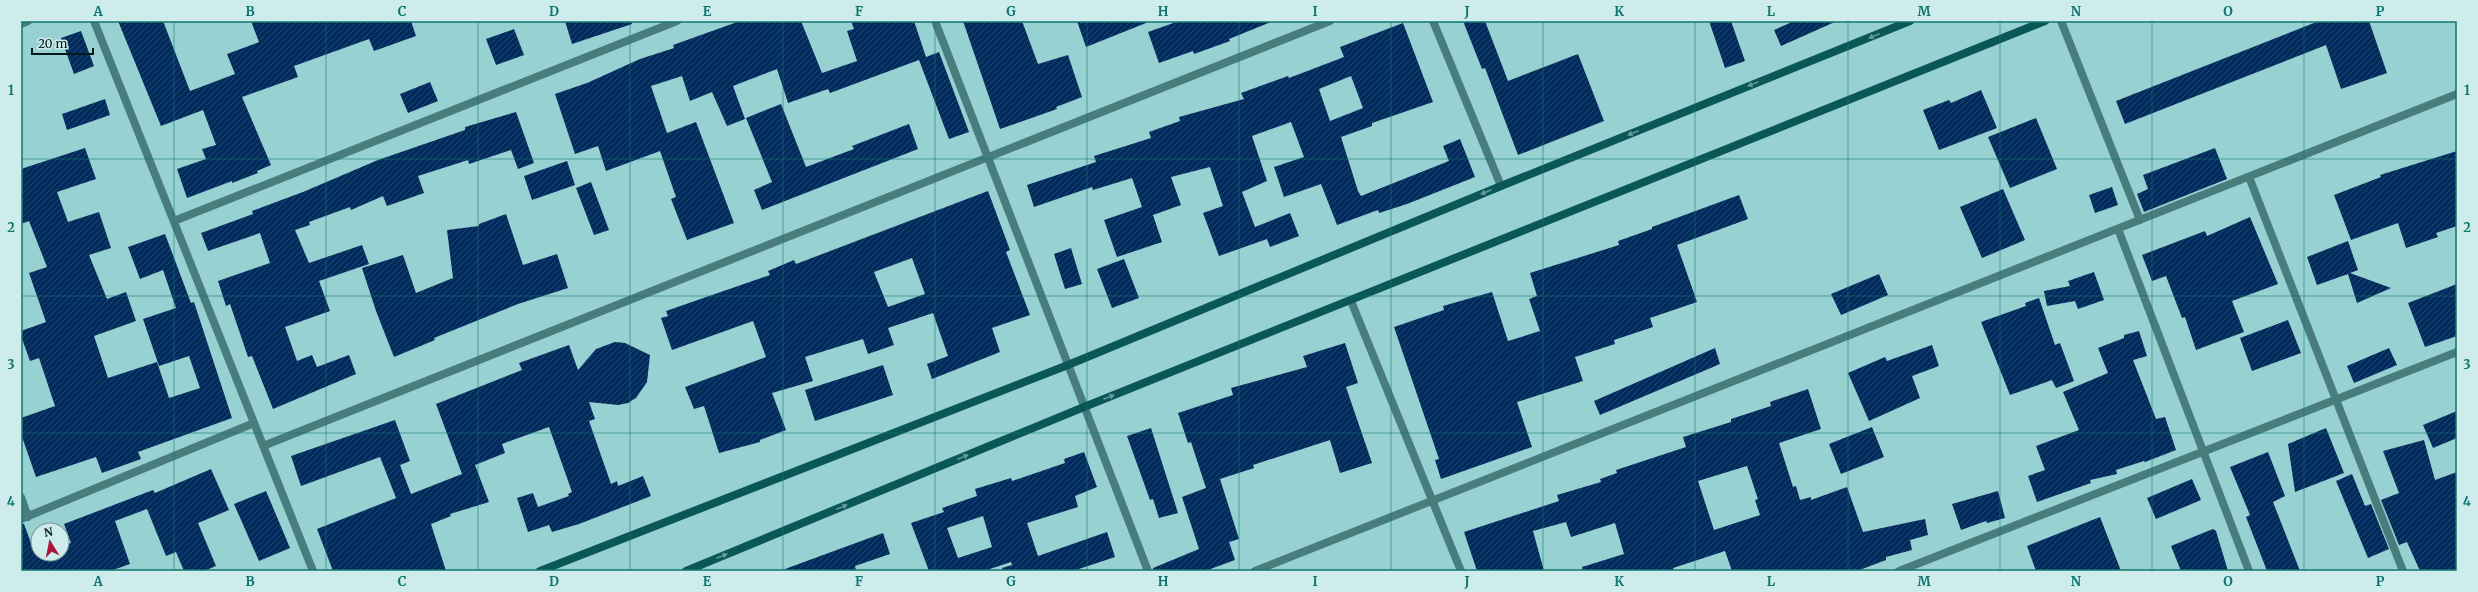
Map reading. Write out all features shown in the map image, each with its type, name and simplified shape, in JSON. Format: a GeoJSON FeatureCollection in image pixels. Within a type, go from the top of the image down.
{"type":"FeatureCollection","features":[{"type":"Feature","properties":{"kind":"main road"},"geometry":{"type":"LineString","coordinates":[[540,571],[1068,365],[1501,186],[1910,21]]}},
{"type":"Feature","properties":{"kind":"main road"},"geometry":{"type":"LineString","coordinates":[[686,571],[1084,407],[1352,301],[1590,202],[2045,21]]}},
{"type":"Feature","properties":{"kind":"street"},"geometry":{"type":"LineString","coordinates":[[21,24],[28,21]]}},
{"type":"Feature","properties":{"kind":"street"},"geometry":{"type":"LineString","coordinates":[[94,21],[313,571]]}},
{"type":"Feature","properties":{"kind":"street"},"geometry":{"type":"LineString","coordinates":[[174,221],[677,21]]}},
{"type":"Feature","properties":{"kind":"street"},"geometry":{"type":"LineString","coordinates":[[935,21],[1148,571]]}},
{"type":"Feature","properties":{"kind":"street"},"geometry":{"type":"LineString","coordinates":[[263,446],[1330,21]]}},
{"type":"Feature","properties":{"kind":"street"},"geometry":{"type":"LineString","coordinates":[[1433,21],[1501,186]]}},
{"type":"Feature","properties":{"kind":"street"},"geometry":{"type":"LineString","coordinates":[[2061,21],[2140,220]]}},
{"type":"Feature","properties":{"kind":"street"},"geometry":{"type":"LineString","coordinates":[[1255,571],[2457,94]]}},
{"type":"Feature","properties":{"kind":"street"},"geometry":{"type":"LineString","coordinates":[[2249,177],[2403,571]]}},
{"type":"Feature","properties":{"kind":"street"},"geometry":{"type":"LineString","coordinates":[[2118,229],[2249,571]]}},
{"type":"Feature","properties":{"kind":"street"},"geometry":{"type":"LineString","coordinates":[[1352,301],[1462,571]]}},
{"type":"Feature","properties":{"kind":"street"},"geometry":{"type":"LineString","coordinates":[[1898,571],[2457,352]]}},
{"type":"Feature","properties":{"kind":"street"},"geometry":{"type":"LineString","coordinates":[[21,497],[24,518],[254,423]]}},
{"type":"Feature","properties":{"kind":"building"},"geometry":{"type":"Polygon","coordinates":[[[118,21],[163,21],[190,91],[235,74],[227,54],[259,42],[251,21],[411,21],[416,36],[374,51],[369,39],[294,66],[298,77],[242,97],[271,165],[257,171],[258,173],[187,198],[177,169],[206,159],[202,149],[216,145],[203,110],[161,126],[118,21]]]}},
{"type":"Feature","properties":{"kind":"building"},"geometry":{"type":"Polygon","coordinates":[[[565,21],[632,21],[632,24],[572,44],[565,21]]]}},
{"type":"Feature","properties":{"kind":"building"},"geometry":{"type":"Polygon","coordinates":[[[740,21],[801,21],[822,73],[857,61],[847,31],[854,29],[851,21],[914,21],[926,57],[939,52],[969,132],[949,139],[919,60],[830,93],[828,89],[788,103],[777,69],[733,86],[745,119],[727,126],[712,92],[690,101],[682,76],[651,86],[667,133],[696,122],[734,223],[687,240],[671,199],[676,197],[660,151],[606,171],[598,146],[575,154],[555,94],[587,83],[640,59],[674,48],[673,45],[740,21]]]}},
{"type":"Feature","properties":{"kind":"building"},"geometry":{"type":"Polygon","coordinates":[[[963,21],[1022,21],[1038,64],[1068,55],[1082,97],[1056,107],[1057,109],[1000,129],[963,21]]]}},
{"type":"Feature","properties":{"kind":"building"},"geometry":{"type":"Polygon","coordinates":[[[1077,21],[1146,21],[1146,23],[1086,47],[1077,21]]]}},
{"type":"Feature","properties":{"kind":"building"},"geometry":{"type":"Polygon","coordinates":[[[1179,21],[1271,22],[1229,39],[1230,41],[1194,54],[1193,51],[1159,63],[1148,32],[1179,21]]]}},
{"type":"Feature","properties":{"kind":"building"},"geometry":{"type":"Polygon","coordinates":[[[1463,21],[1485,21],[1508,81],[1578,54],[1604,121],[1518,155],[1485,68],[1482,69],[1463,21]]]}},
{"type":"Feature","properties":{"kind":"building"},"geometry":{"type":"Polygon","coordinates":[[[1709,21],[1731,21],[1745,61],[1725,68],[1709,21]]]}},
{"type":"Feature","properties":{"kind":"building"},"geometry":{"type":"Polygon","coordinates":[[[1794,21],[1837,21],[1781,46],[1774,30],[1794,21]]]}},
{"type":"Feature","properties":{"kind":"building"},"geometry":{"type":"Polygon","coordinates":[[[2319,21],[2369,21],[2387,73],[2341,89],[2326,45],[2125,124],[2116,101],[2319,21]]]}},
{"type":"Feature","properties":{"kind":"building"},"geometry":{"type":"Polygon","coordinates":[[[1403,23],[1433,102],[1372,123],[1372,126],[1341,137],[1358,191],[1361,196],[1449,161],[1443,146],[1460,139],[1475,177],[1407,204],[1379,213],[1378,210],[1337,225],[1321,184],[1284,197],[1274,167],[1304,157],[1291,122],[1252,136],[1267,181],[1242,192],[1255,227],[1290,213],[1299,236],[1270,247],[1267,239],[1219,256],[1203,213],[1223,206],[1210,167],[1171,177],[1181,205],[1153,215],[1162,242],[1117,257],[1104,220],[1142,207],[1132,178],[1093,190],[1092,187],[1034,207],[1027,185],[1096,162],[1094,156],[1151,138],[1149,132],[1180,121],[1179,117],[1244,99],[1241,93],[1288,76],[1289,78],[1344,57],[1340,47],[1403,23]],[[1351,76],[1319,89],[1330,121],[1363,108],[1351,76]]]}},
{"type":"Feature","properties":{"kind":"building"},"geometry":{"type":"Polygon","coordinates":[[[514,29],[524,55],[496,65],[486,39],[514,29]]]}},
{"type":"Feature","properties":{"kind":"building"},"geometry":{"type":"Polygon","coordinates":[[[81,31],[94,66],[74,74],[61,38],[81,31]]]}},
{"type":"Feature","properties":{"kind":"building"},"geometry":{"type":"Polygon","coordinates":[[[430,82],[438,101],[408,113],[400,94],[430,82]]]}},
{"type":"Feature","properties":{"kind":"building"},"geometry":{"type":"Polygon","coordinates":[[[1981,90],[1997,128],[1939,150],[1923,110],[1949,100],[1951,103],[1981,90]]]}},
{"type":"Feature","properties":{"kind":"building"},"geometry":{"type":"Polygon","coordinates":[[[105,99],[110,115],[67,130],[62,114],[105,99]]]}},
{"type":"Feature","properties":{"kind":"building"},"geometry":{"type":"Polygon","coordinates":[[[781,104],[806,167],[854,149],[852,146],[909,124],[918,149],[762,210],[754,190],[772,182],[746,118],[781,104]]]}},
{"type":"Feature","properties":{"kind":"building"},"geometry":{"type":"Polygon","coordinates":[[[516,112],[534,163],[518,169],[511,150],[469,164],[468,160],[418,176],[424,193],[387,206],[383,196],[351,210],[350,207],[309,222],[310,225],[295,230],[309,263],[362,245],[369,264],[319,281],[330,311],[285,327],[297,361],[312,355],[317,367],[349,355],[356,374],[273,409],[252,356],[248,357],[230,304],[226,306],[218,281],[270,263],[260,233],[208,251],[201,233],[253,214],[252,211],[303,192],[378,160],[465,130],[465,127],[516,112]]]}},
{"type":"Feature","properties":{"kind":"building"},"geometry":{"type":"Polygon","coordinates":[[[2036,118],[2057,169],[2010,188],[1988,137],[2036,118]]]}},
{"type":"Feature","properties":{"kind":"building"},"geometry":{"type":"Polygon","coordinates":[[[85,148],[96,179],[57,192],[68,222],[99,212],[111,248],[89,255],[107,299],[126,292],[136,321],[94,336],[108,378],[157,362],[169,398],[200,388],[189,356],[159,366],[143,319],[176,308],[163,270],[140,279],[128,247],[165,234],[191,303],[194,302],[232,418],[138,452],[141,459],[102,473],[96,457],[36,477],[21,434],[21,418],[55,406],[39,358],[30,361],[21,336],[21,331],[46,322],[29,273],[47,267],[29,221],[21,224],[21,169],[85,148]]]}},
{"type":"Feature","properties":{"kind":"building"},"geometry":{"type":"Polygon","coordinates":[[[2215,148],[2227,179],[2144,212],[2137,194],[2148,189],[2143,175],[2215,148]]]}},
{"type":"Feature","properties":{"kind":"building"},"geometry":{"type":"Polygon","coordinates":[[[2457,151],[2457,226],[2436,233],[2438,237],[2406,248],[2398,223],[2351,240],[2334,195],[2381,177],[2380,175],[2457,151]]]}},
{"type":"Feature","properties":{"kind":"building"},"geometry":{"type":"Polygon","coordinates":[[[567,161],[575,185],[532,200],[524,176],[567,161]]]}},
{"type":"Feature","properties":{"kind":"building"},"geometry":{"type":"Polygon","coordinates":[[[591,182],[609,230],[594,235],[576,188],[591,182]]]}},
{"type":"Feature","properties":{"kind":"building"},"geometry":{"type":"Polygon","coordinates":[[[2112,187],[2118,205],[2095,213],[2089,195],[2112,187]]]}},
{"type":"Feature","properties":{"kind":"building"},"geometry":{"type":"Polygon","coordinates":[[[2003,189],[2025,240],[1982,258],[1960,207],[2003,189]]]}},
{"type":"Feature","properties":{"kind":"building"},"geometry":{"type":"Polygon","coordinates":[[[988,191],[1010,250],[1006,252],[1030,315],[992,328],[1000,352],[932,379],[927,364],[948,356],[933,313],[888,328],[894,345],[868,354],[863,339],[805,357],[813,381],[772,393],[786,430],[760,440],[760,442],[719,453],[704,406],[694,409],[685,387],[766,357],[753,321],[672,350],[661,318],[668,316],[666,311],[770,275],[768,271],[794,260],[796,264],[988,191]],[[912,258],[874,272],[888,307],[925,294],[912,258]]]}},
{"type":"Feature","properties":{"kind":"building"},"geometry":{"type":"Polygon","coordinates":[[[1739,195],[1748,219],[1677,245],[1697,302],[1650,318],[1653,327],[1614,340],[1615,344],[1575,357],[1583,381],[1517,402],[1532,447],[1441,479],[1435,460],[1439,459],[1394,327],[1444,310],[1443,306],[1492,292],[1508,341],[1540,331],[1529,299],[1537,296],[1530,273],[1619,245],[1618,241],[1739,195]]]}},
{"type":"Feature","properties":{"kind":"building"},"geometry":{"type":"Polygon","coordinates":[[[506,214],[523,265],[557,254],[568,288],[518,304],[434,338],[435,340],[394,357],[376,311],[362,268],[403,255],[416,293],[453,278],[447,230],[479,226],[479,224],[506,214]]]}},
{"type":"Feature","properties":{"kind":"building"},"geometry":{"type":"Polygon","coordinates":[[[2250,217],[2278,284],[2232,301],[2244,332],[2196,350],[2185,317],[2182,318],[2166,276],[2152,281],[2142,255],[2205,231],[2207,236],[2250,217]]]}},
{"type":"Feature","properties":{"kind":"building"},"geometry":{"type":"Polygon","coordinates":[[[2348,241],[2358,270],[2350,273],[2391,288],[2357,303],[2348,274],[2317,285],[2307,257],[2348,241]]]}},
{"type":"Feature","properties":{"kind":"building"},"geometry":{"type":"Polygon","coordinates":[[[1071,248],[1082,284],[1065,289],[1054,254],[1071,248]]]}},
{"type":"Feature","properties":{"kind":"building"},"geometry":{"type":"Polygon","coordinates":[[[1124,259],[1139,298],[1112,308],[1097,269],[1124,259]]]}},
{"type":"Feature","properties":{"kind":"building"},"geometry":{"type":"Polygon","coordinates":[[[2094,272],[2104,300],[2078,309],[2075,301],[2047,306],[2044,291],[2070,286],[2068,281],[2094,272]]]}},
{"type":"Feature","properties":{"kind":"building"},"geometry":{"type":"Polygon","coordinates":[[[1879,274],[1888,295],[1841,315],[1831,294],[1879,274]]]}},
{"type":"Feature","properties":{"kind":"building"},"geometry":{"type":"Polygon","coordinates":[[[2457,284],[2457,336],[2425,347],[2408,303],[2457,284]]]}},
{"type":"Feature","properties":{"kind":"building"},"geometry":{"type":"Polygon","coordinates":[[[2039,298],[2055,345],[2060,343],[2074,381],[2056,388],[2052,380],[2010,395],[1981,322],[2026,306],[2025,303],[2039,298]]]}},
{"type":"Feature","properties":{"kind":"building"},"geometry":{"type":"Polygon","coordinates":[[[2288,320],[2301,353],[2252,371],[2240,338],[2288,320]]]}},
{"type":"Feature","properties":{"kind":"building"},"geometry":{"type":"Polygon","coordinates":[[[2139,331],[2147,356],[2133,360],[2156,419],[2165,417],[2176,450],[2145,462],[2144,461],[2116,470],[2117,474],[2090,480],[2091,483],[2037,502],[2028,476],[2045,470],[2036,446],[2079,430],[2063,392],[2108,373],[2098,348],[2124,338],[2124,335],[2139,331]]]}},
{"type":"Feature","properties":{"kind":"building"},"geometry":{"type":"Polygon","coordinates":[[[615,342],[625,343],[650,355],[647,382],[636,398],[628,403],[618,405],[589,402],[595,419],[589,421],[611,484],[617,481],[618,486],[643,476],[651,496],[579,524],[552,532],[549,525],[528,532],[517,498],[533,493],[538,507],[569,496],[568,494],[572,492],[549,427],[502,444],[505,453],[475,465],[489,502],[450,514],[451,516],[431,524],[446,571],[333,571],[317,529],[396,498],[380,457],[301,486],[291,456],[395,420],[410,461],[400,465],[411,494],[462,474],[436,404],[522,370],[519,363],[569,345],[578,370],[596,349],[615,342]]]}},
{"type":"Feature","properties":{"kind":"building"},"geometry":{"type":"Polygon","coordinates":[[[1345,343],[1358,383],[1346,387],[1372,463],[1340,473],[1330,440],[1253,465],[1254,468],[1220,479],[1239,539],[1229,542],[1235,560],[1205,571],[1153,571],[1153,568],[1199,549],[1182,497],[1206,488],[1191,442],[1188,443],[1178,413],[1233,395],[1231,388],[1307,367],[1303,356],[1345,343]]]}},
{"type":"Feature","properties":{"kind":"building"},"geometry":{"type":"Polygon","coordinates":[[[1932,345],[1939,366],[1912,376],[1920,398],[1869,421],[1848,373],[1885,357],[1887,361],[1932,345]]]}},
{"type":"Feature","properties":{"kind":"building"},"geometry":{"type":"Polygon","coordinates":[[[1715,348],[1720,364],[1600,415],[1594,401],[1715,348]]]}},
{"type":"Feature","properties":{"kind":"building"},"geometry":{"type":"Polygon","coordinates":[[[2389,348],[2397,365],[2354,383],[2347,366],[2389,348]]]}},
{"type":"Feature","properties":{"kind":"building"},"geometry":{"type":"Polygon","coordinates":[[[883,365],[893,395],[815,421],[805,390],[883,365]]]}},
{"type":"Feature","properties":{"kind":"building"},"geometry":{"type":"Polygon","coordinates":[[[1808,389],[1821,429],[1779,443],[1793,487],[1796,486],[1800,500],[1811,497],[1811,500],[1847,487],[1863,532],[1925,519],[1928,535],[1910,540],[1912,550],[1886,557],[1886,560],[1857,571],[1732,571],[1725,551],[1673,568],[1674,571],[1583,571],[1582,567],[1624,554],[1615,523],[1571,537],[1566,522],[1533,531],[1544,571],[1477,571],[1464,532],[1559,501],[1557,495],[1601,482],[1600,479],[1617,473],[1616,470],[1686,447],[1683,437],[1731,422],[1731,419],[1771,406],[1770,402],[1808,389]],[[1747,466],[1698,481],[1714,530],[1760,515],[1755,500],[1758,499],[1747,466]]]}},
{"type":"Feature","properties":{"kind":"building"},"geometry":{"type":"Polygon","coordinates":[[[2457,411],[2457,438],[2433,448],[2423,425],[2457,411]]]}},
{"type":"Feature","properties":{"kind":"building"},"geometry":{"type":"Polygon","coordinates":[[[1872,427],[1884,457],[1841,474],[1829,444],[1872,427]]]}},
{"type":"Feature","properties":{"kind":"building"},"geometry":{"type":"Polygon","coordinates":[[[1151,428],[1178,513],[1159,518],[1153,499],[1150,500],[1127,436],[1151,428]]]}},
{"type":"Feature","properties":{"kind":"building"},"geometry":{"type":"Polygon","coordinates":[[[2326,428],[2344,473],[2295,492],[2288,444],[2326,428]]]}},
{"type":"Feature","properties":{"kind":"building"},"geometry":{"type":"Polygon","coordinates":[[[2424,440],[2435,480],[2457,472],[2457,571],[2420,571],[2407,542],[2399,545],[2381,500],[2399,493],[2383,451],[2424,440]]]}},
{"type":"Feature","properties":{"kind":"building"},"geometry":{"type":"Polygon","coordinates":[[[1084,452],[1097,487],[1075,496],[1078,507],[1027,523],[1038,556],[1107,532],[1115,557],[1073,571],[1002,571],[1002,568],[1012,565],[1011,562],[984,571],[929,571],[911,523],[944,512],[942,508],[977,496],[975,489],[1011,478],[1012,481],[1065,463],[1064,459],[1084,452]],[[983,516],[947,528],[958,558],[992,547],[983,516]]]}},
{"type":"Feature","properties":{"kind":"building"},"geometry":{"type":"Polygon","coordinates":[[[2268,452],[2285,496],[2273,502],[2300,571],[2267,571],[2246,517],[2250,515],[2230,467],[2268,452]]]}},
{"type":"Feature","properties":{"kind":"building"},"geometry":{"type":"Polygon","coordinates":[[[211,469],[229,510],[198,523],[216,566],[204,571],[184,571],[176,552],[166,556],[147,509],[115,521],[130,564],[110,571],[21,571],[21,524],[24,524],[30,540],[30,562],[70,562],[71,543],[69,522],[153,490],[155,493],[211,469]]]}},
{"type":"Feature","properties":{"kind":"building"},"geometry":{"type":"Polygon","coordinates":[[[2352,474],[2365,506],[2371,504],[2389,549],[2368,558],[2336,481],[2352,474]]]}},
{"type":"Feature","properties":{"kind":"building"},"geometry":{"type":"Polygon","coordinates":[[[2192,479],[2201,500],[2156,519],[2147,498],[2192,479]]]}},
{"type":"Feature","properties":{"kind":"building"},"geometry":{"type":"Polygon","coordinates":[[[266,491],[290,548],[259,561],[234,504],[266,491]]]}},
{"type":"Feature","properties":{"kind":"building"},"geometry":{"type":"Polygon","coordinates":[[[1998,491],[2005,518],[1987,523],[1986,521],[1961,530],[1952,504],[1998,491]]]}},
{"type":"Feature","properties":{"kind":"building"},"geometry":{"type":"Polygon","coordinates":[[[2100,517],[2121,571],[2036,571],[2027,546],[2100,517]]]}},
{"type":"Feature","properties":{"kind":"building"},"geometry":{"type":"Polygon","coordinates":[[[2213,529],[2216,531],[2228,571],[2181,571],[2171,546],[2213,529]]]}},
{"type":"Feature","properties":{"kind":"building"},"geometry":{"type":"Polygon","coordinates":[[[883,533],[890,554],[855,566],[856,571],[785,571],[785,569],[883,533]]]}}]}
